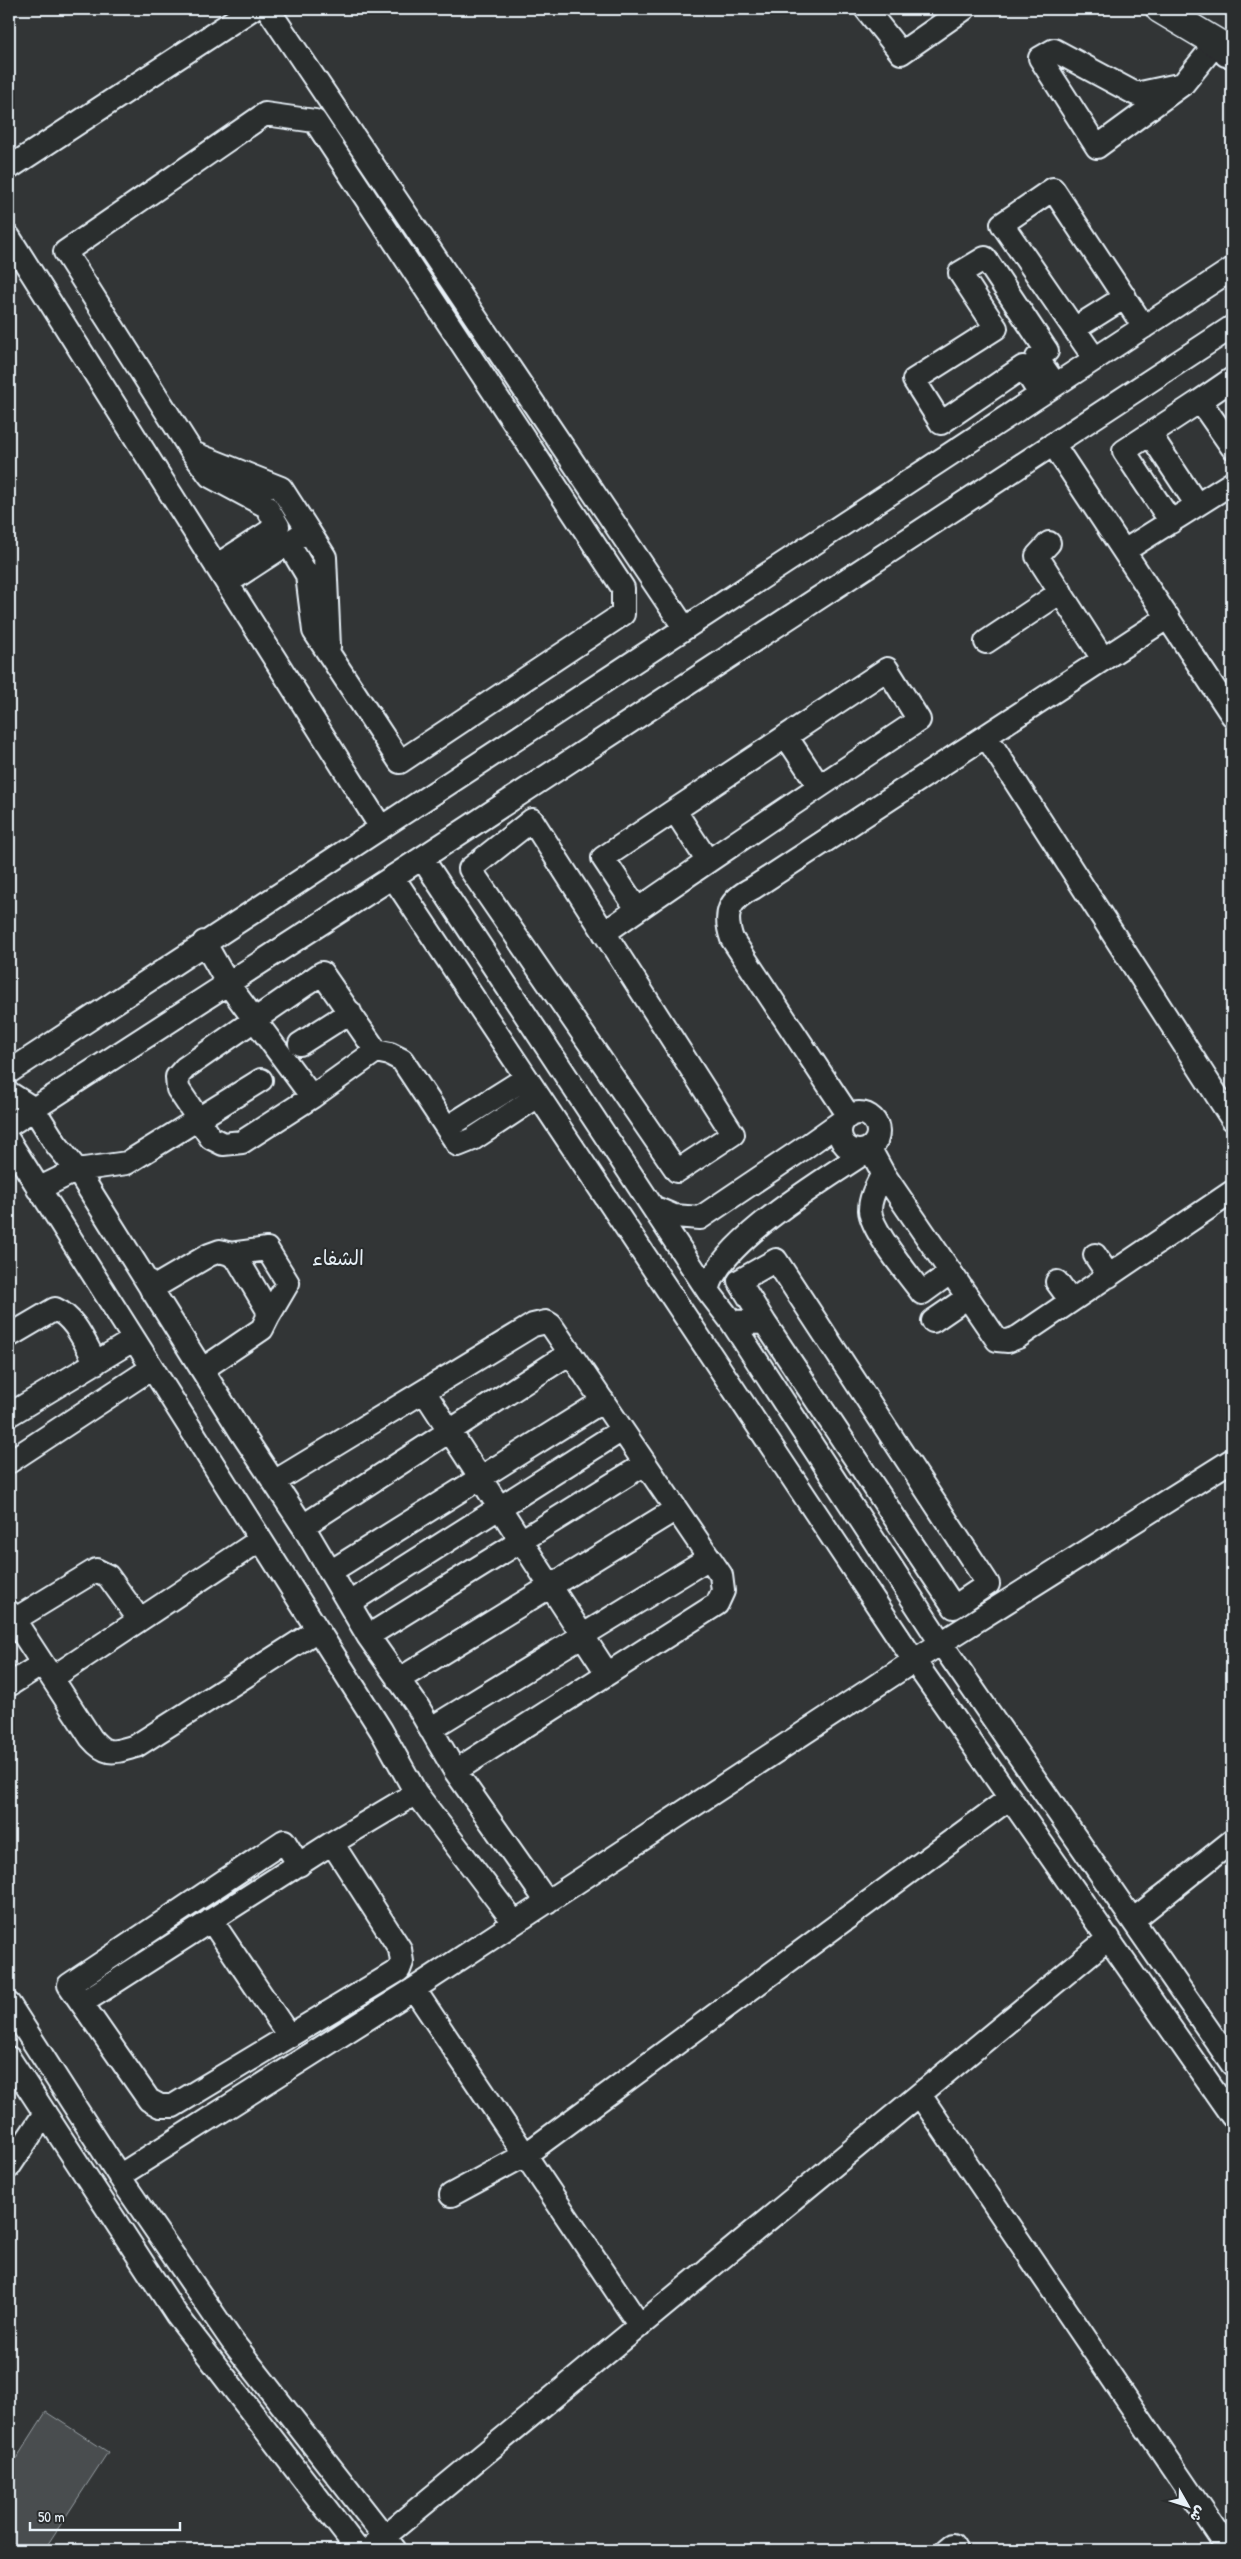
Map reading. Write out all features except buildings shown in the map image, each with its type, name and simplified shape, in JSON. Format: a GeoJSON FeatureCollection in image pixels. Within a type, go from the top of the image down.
{"type":"FeatureCollection","features":[{"type":"Feature","properties":{"kind":"main road"},"geometry":{"type":"LineString","coordinates":[[1160,9],[1225,47]]}},
{"type":"Feature","properties":{"kind":"street"},"geometry":{"type":"LineString","coordinates":[[9,168],[252,9]]}},
{"type":"Feature","properties":{"kind":"street"},"geometry":{"type":"LineString","coordinates":[[268,9],[684,627]]}},
{"type":"Feature","properties":{"kind":"street"},"geometry":{"type":"LineString","coordinates":[[866,9],[901,53],[964,9]]}},
{"type":"Feature","properties":{"kind":"street"},"geometry":{"type":"LineString","coordinates":[[1183,84],[1136,94],[1054,50],[1040,58],[1097,147],[1183,84],[1225,47],[1232,64]]}},
{"type":"Feature","properties":{"kind":"street"},"geometry":{"type":"LineString","coordinates":[[265,114],[315,121],[623,588],[623,614],[400,762],[314,631],[307,575],[283,534],[266,506],[210,476],[192,452],[65,252],[265,114]]}},
{"type":"Feature","properties":{"kind":"street"},"geometry":{"type":"LineString","coordinates":[[1095,359],[1002,224],[1053,189],[1144,327]]}},
{"type":"Feature","properties":{"kind":"street"},"geometry":{"type":"LineString","coordinates":[[9,238],[380,826]]}},
{"type":"Feature","properties":{"kind":"street"},"geometry":{"type":"LineString","coordinates":[[985,258],[1047,351],[1037,358],[1047,389],[1023,367],[941,423],[914,380],[996,328],[960,273],[985,258]]}},
{"type":"Feature","properties":{"kind":"street"},"geometry":{"type":"LineString","coordinates":[[11,1076],[204,942],[1232,269]]}},
{"type":"Feature","properties":{"kind":"street"},"geometry":{"type":"LineString","coordinates":[[1074,329],[1125,297]]}},
{"type":"Feature","properties":{"kind":"street"},"geometry":{"type":"LineString","coordinates":[[9,1125],[393,877],[1232,327]]}},
{"type":"Feature","properties":{"kind":"street"},"geometry":{"type":"LineString","coordinates":[[1171,522],[1124,451],[1232,379]]}},
{"type":"Feature","properties":{"kind":"street"},"geometry":{"type":"LineString","coordinates":[[1200,401],[1232,448]]}},
{"type":"Feature","properties":{"kind":"street"},"geometry":{"type":"LineString","coordinates":[[1150,434],[1197,505]]}},
{"type":"Feature","properties":{"kind":"street"},"geometry":{"type":"LineString","coordinates":[[1053,444],[1232,715]]}},
{"type":"Feature","properties":{"kind":"street"},"geometry":{"type":"LineString","coordinates":[[192,452],[281,488],[325,557],[330,655]]}},
{"type":"Feature","properties":{"kind":"street"},"geometry":{"type":"LineString","coordinates":[[1124,551],[1232,484]]}},
{"type":"Feature","properties":{"kind":"street"},"geometry":{"type":"LineString","coordinates":[[221,574],[303,522]]}},
{"type":"Feature","properties":{"kind":"street"},"geometry":{"type":"LineString","coordinates":[[1049,543],[1037,556],[1103,659]]}},
{"type":"Feature","properties":{"kind":"street"},"geometry":{"type":"LineString","coordinates":[[986,642],[1061,592]]}},
{"type":"Feature","properties":{"kind":"street"},"geometry":{"type":"LineString","coordinates":[[849,1116],[732,939],[728,927],[728,912],[737,896],[753,888],[1168,617]]}},
{"type":"Feature","properties":{"kind":"street"},"geometry":{"type":"LineString","coordinates":[[604,933],[707,860],[919,720],[887,669],[603,858],[637,909]]}},
{"type":"Feature","properties":{"kind":"street"},"geometry":{"type":"LineString","coordinates":[[786,736],[819,786]]}},
{"type":"Feature","properties":{"kind":"street"},"geometry":{"type":"LineString","coordinates":[[986,736],[1232,1119]]}},
{"type":"Feature","properties":{"kind":"street"},"geometry":{"type":"LineString","coordinates":[[675,811],[707,860]]}},
{"type":"Feature","properties":{"kind":"street"},"geometry":{"type":"LineString","coordinates":[[532,820],[604,933],[733,1134],[677,1171],[470,869],[532,820]]}},
{"type":"Feature","properties":{"kind":"street"},"geometry":{"type":"LineString","coordinates":[[422,858],[708,1291],[731,1321],[942,1643],[1232,2064]]}},
{"type":"Feature","properties":{"kind":"street"},"geometry":{"type":"LineString","coordinates":[[393,877],[915,1662],[1232,2116]]}},
{"type":"Feature","properties":{"kind":"street"},"geometry":{"type":"LineString","coordinates":[[204,942],[228,984],[312,1098]]}},
{"type":"Feature","properties":{"kind":"street"},"geometry":{"type":"LineString","coordinates":[[376,1051],[312,1098],[242,1142],[223,1144],[211,1138],[178,1089],[177,1077],[185,1068],[322,973],[376,1051],[390,1054],[402,1060],[448,1127],[532,1087],[561,1068]]}},
{"type":"Feature","properties":{"kind":"street"},"geometry":{"type":"LineString","coordinates":[[300,1044],[350,1012]]}},
{"type":"Feature","properties":{"kind":"street"},"geometry":{"type":"LineString","coordinates":[[586,1107],[587,1084],[606,1068]]}},
{"type":"Feature","properties":{"kind":"street"},"geometry":{"type":"LineString","coordinates":[[38,1189],[77,1170],[127,1163],[261,1080]]}},
{"type":"Feature","properties":{"kind":"street"},"geometry":{"type":"LineString","coordinates":[[9,1093],[34,1109],[56,1144],[77,1170],[303,1526],[368,1636],[430,1729],[455,1771],[547,1902]]}},
{"type":"Feature","properties":{"kind":"street"},"geometry":{"type":"LineString","coordinates":[[849,1116],[843,1122],[840,1130],[842,1141],[851,1150],[864,1152],[870,1149]]}},
{"type":"Feature","properties":{"kind":"street"},"geometry":{"type":"LineString","coordinates":[[653,1208],[674,1216],[700,1218],[849,1116]]}},
{"type":"Feature","properties":{"kind":"street"},"geometry":{"type":"LineString","coordinates":[[9,1141],[316,1631],[381,1730],[416,1793],[514,1922]]}},
{"type":"Feature","properties":{"kind":"street"},"geometry":{"type":"LineString","coordinates":[[870,1149],[883,1173],[997,1340],[1008,1341],[1018,1337],[1109,1276],[1180,1219],[1225,1191]]}},
{"type":"Feature","properties":{"kind":"street"},"geometry":{"type":"LineString","coordinates":[[708,1291],[710,1278],[722,1261],[756,1229],[870,1149]]}},
{"type":"Feature","properties":{"kind":"street"},"geometry":{"type":"LineString","coordinates":[[883,1173],[872,1194],[870,1211],[880,1235],[922,1293],[951,1272]]}},
{"type":"Feature","properties":{"kind":"street"},"geometry":{"type":"LineString","coordinates":[[203,1369],[262,1328],[288,1283],[267,1249],[230,1254]]}},
{"type":"Feature","properties":{"kind":"street"},"geometry":{"type":"LineString","coordinates":[[151,1289],[209,1255],[220,1251],[230,1254],[238,1260],[267,1309],[268,1316]]}},
{"type":"Feature","properties":{"kind":"street"},"geometry":{"type":"LineString","coordinates":[[1096,1255],[1109,1276]]}},
{"type":"Feature","properties":{"kind":"street"},"geometry":{"type":"LineString","coordinates":[[776,1260],[988,1584],[954,1607],[765,1323],[739,1281],[776,1260]]}},
{"type":"Feature","properties":{"kind":"street"},"geometry":{"type":"LineString","coordinates":[[1057,1282],[1071,1301]]}},
{"type":"Feature","properties":{"kind":"street"},"geometry":{"type":"LineString","coordinates":[[933,1321],[968,1297]]}},
{"type":"Feature","properties":{"kind":"street"},"geometry":{"type":"LineString","coordinates":[[9,1336],[55,1309],[64,1312],[72,1321],[96,1363]]}},
{"type":"Feature","properties":{"kind":"street"},"geometry":{"type":"LineString","coordinates":[[731,1321],[765,1323]]}},
{"type":"Feature","properties":{"kind":"street"},"geometry":{"type":"LineString","coordinates":[[274,1482],[540,1323],[546,1322],[551,1325],[721,1575],[723,1591],[717,1604],[455,1771]]}},
{"type":"Feature","properties":{"kind":"street"},"geometry":{"type":"LineString","coordinates":[[9,1415],[133,1340]]}},
{"type":"Feature","properties":{"kind":"street"},"geometry":{"type":"LineString","coordinates":[[303,1526],[570,1353]]}},
{"type":"Feature","properties":{"kind":"street"},"geometry":{"type":"LineString","coordinates":[[9,1462],[152,1368]]}},
{"type":"Feature","properties":{"kind":"street"},"geometry":{"type":"LineString","coordinates":[[425,1393],[607,1673]]}},
{"type":"Feature","properties":{"kind":"street"},"geometry":{"type":"LineString","coordinates":[[330,1572],[603,1401]]}},
{"type":"Feature","properties":{"kind":"street"},"geometry":{"type":"LineString","coordinates":[[349,1603],[622,1430]]}},
{"type":"Feature","properties":{"kind":"street"},"geometry":{"type":"LineString","coordinates":[[103,2202],[123,2182],[514,1922],[942,1643],[1232,1460]]}},
{"type":"Feature","properties":{"kind":"street"},"geometry":{"type":"LineString","coordinates":[[368,1636],[645,1464]]}},
{"type":"Feature","properties":{"kind":"street"},"geometry":{"type":"LineString","coordinates":[[398,1680],[676,1509]]}},
{"type":"Feature","properties":{"kind":"street"},"geometry":{"type":"LineString","coordinates":[[9,1685],[47,1671],[139,1619],[260,1540]]}},
{"type":"Feature","properties":{"kind":"street"},"geometry":{"type":"LineString","coordinates":[[430,1729],[709,1558]]}},
{"type":"Feature","properties":{"kind":"street"},"geometry":{"type":"LineString","coordinates":[[908,1592],[922,1559]]}},
{"type":"Feature","properties":{"kind":"street"},"geometry":{"type":"LineString","coordinates":[[139,1619],[108,1576],[96,1570],[10,1618],[90,1738],[101,1750],[112,1752],[136,1746],[316,1631]]}},
{"type":"Feature","properties":{"kind":"street"},"geometry":{"type":"LineString","coordinates":[[82,2003],[298,1864],[416,1793]]}},
{"type":"Feature","properties":{"kind":"street"},"geometry":{"type":"LineString","coordinates":[[451,2195],[525,2155],[1010,1798]]}},
{"type":"Feature","properties":{"kind":"street"},"geometry":{"type":"LineString","coordinates":[[298,1864],[284,1841],[69,1985],[149,2100],[160,2106],[173,2106],[399,1970],[402,1962],[400,1949],[332,1843]]}},
{"type":"Feature","properties":{"kind":"street"},"geometry":{"type":"LineString","coordinates":[[1133,1920],[1232,1841]]}},
{"type":"Feature","properties":{"kind":"street"},"geometry":{"type":"LineString","coordinates":[[211,1920],[289,2036]]}},
{"type":"Feature","properties":{"kind":"street"},"geometry":{"type":"LineString","coordinates":[[368,2550],[389,2542],[640,2326],[1109,1938]]}},
{"type":"Feature","properties":{"kind":"street"},"geometry":{"type":"LineString","coordinates":[[414,1989],[640,2326]]}},
{"type":"Feature","properties":{"kind":"street"},"geometry":{"type":"LineString","coordinates":[[9,2004],[123,2182],[232,2341],[389,2542]]}},
{"type":"Feature","properties":{"kind":"street"},"geometry":{"type":"LineString","coordinates":[[9,2058],[176,2314],[358,2550]]}},
{"type":"Feature","properties":{"kind":"street"},"geometry":{"type":"LineString","coordinates":[[920,2095],[1229,2550]]}},
{"type":"Feature","properties":{"kind":"street"},"geometry":{"type":"LineString","coordinates":[[13,2152],[45,2113]]}},
{"type":"Feature","properties":{"kind":"street"},"geometry":{"type":"LineString","coordinates":[[947,2550],[953,2546],[956,2550]]}},
{"type":"Feature","properties":{"kind":"shaded area"},"geometry":{"type":"Polygon","coordinates":[[[46,2412],[108,2452],[44,2550],[9,2550],[9,2470],[46,2412]]]}},
{"type":"Feature","properties":{"kind":"district","name":"الشفاء"},"geometry":{"type":"Point","coordinates":[338,1258]}}]}
